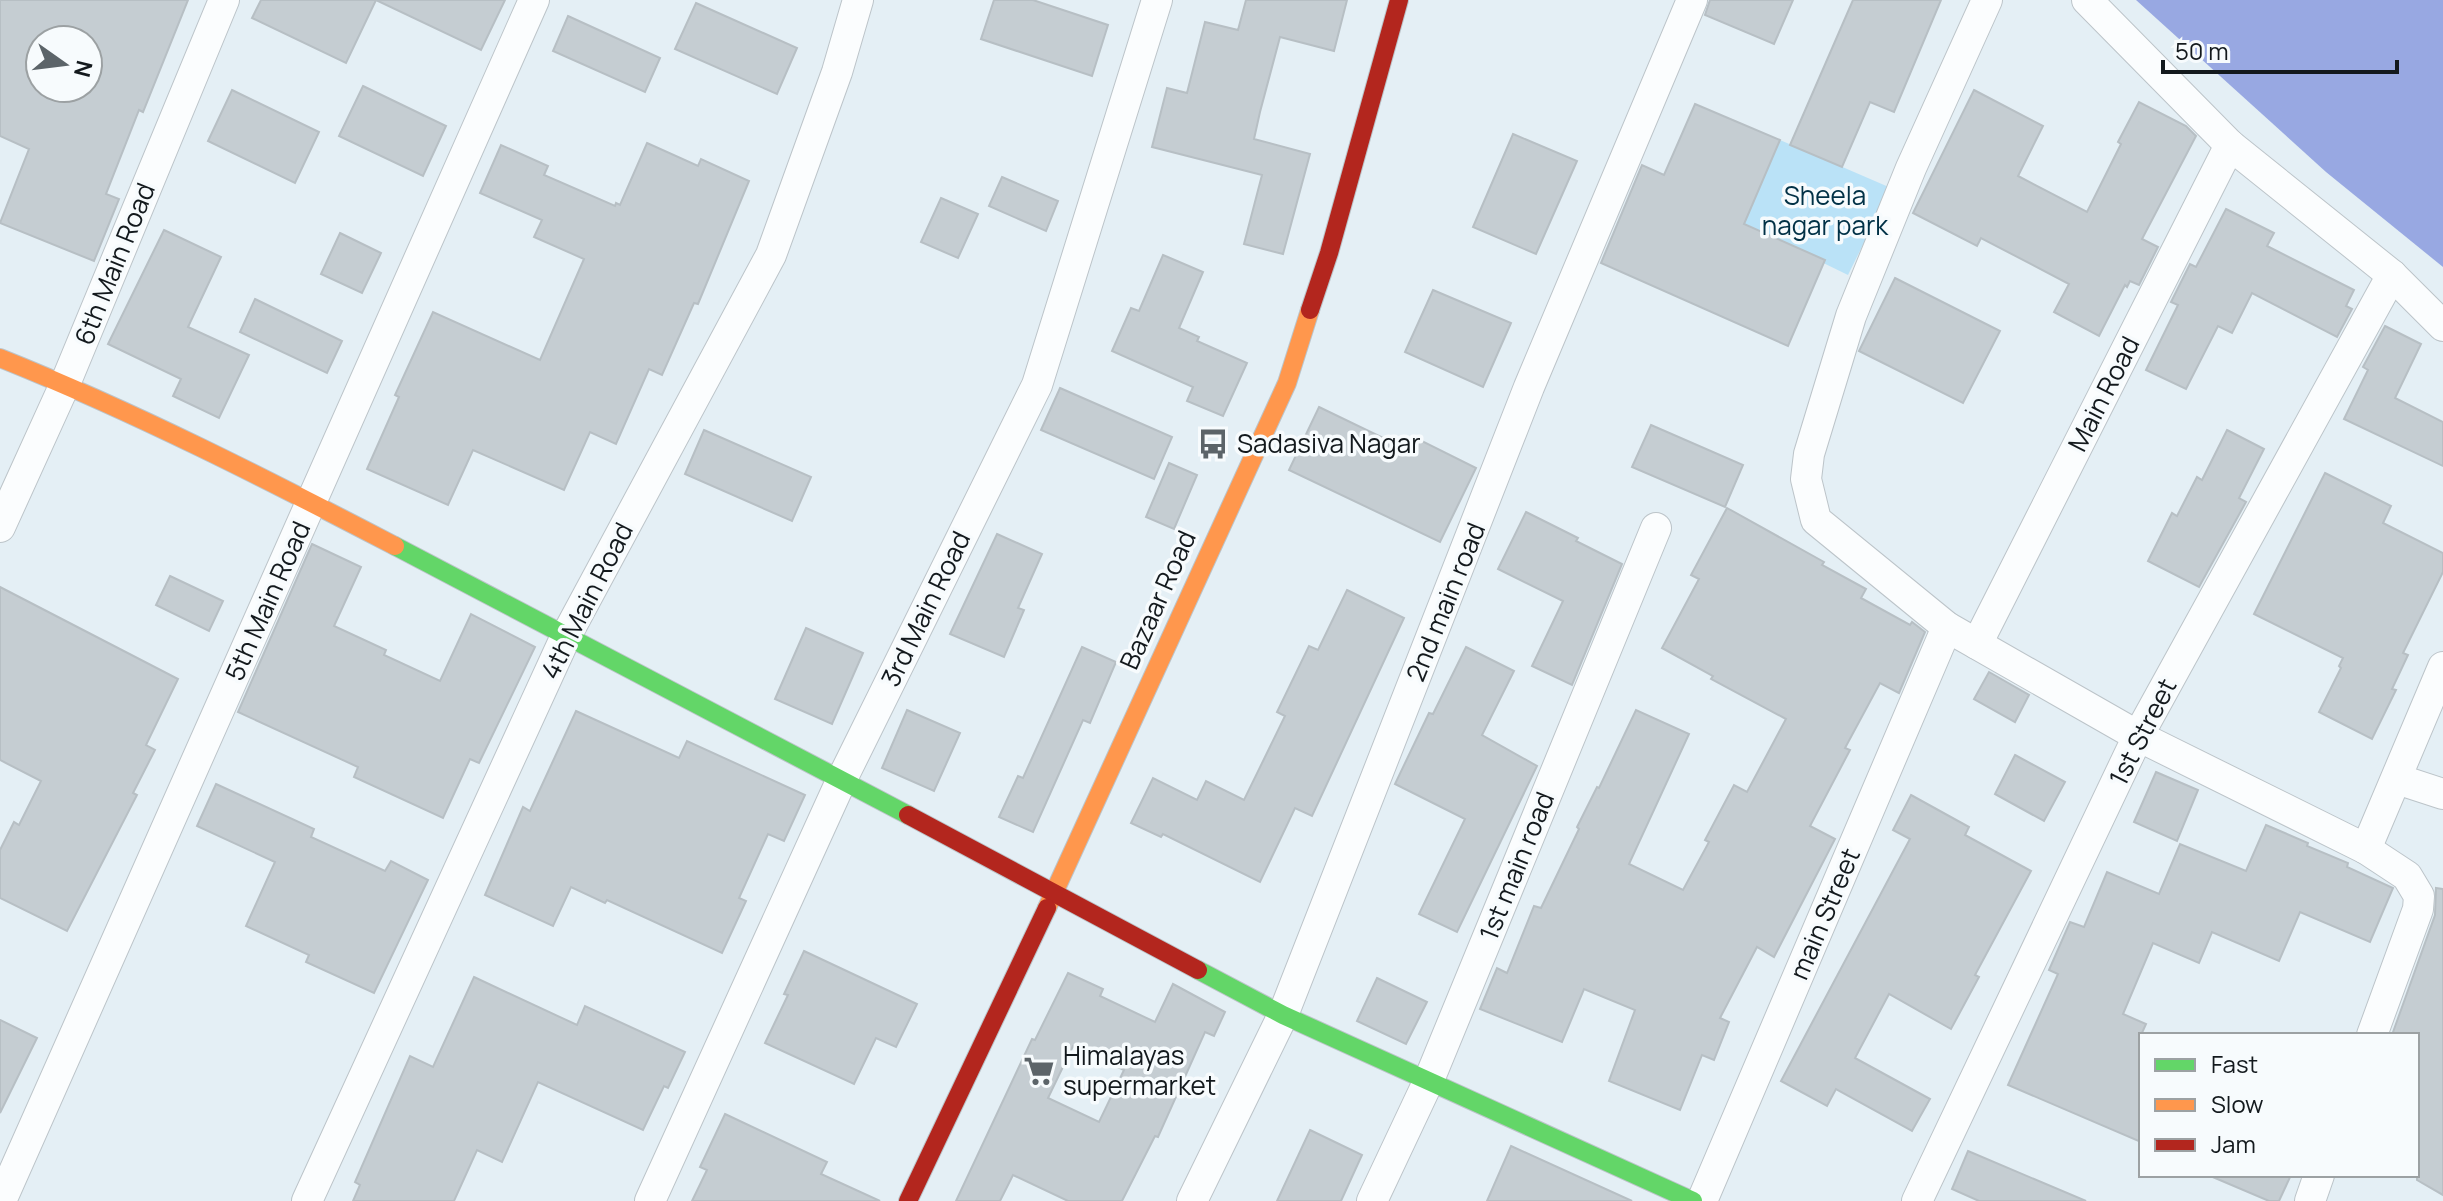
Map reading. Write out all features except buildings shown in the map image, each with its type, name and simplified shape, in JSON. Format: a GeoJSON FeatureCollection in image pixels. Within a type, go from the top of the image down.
{"type":"FeatureCollection","features":[{"type":"Feature","properties":{"kind":"street","name":"6th Main Road"},"geometry":{"type":"LineString","coordinates":[[0,527],[65,384],[224,0]]}},
{"type":"Feature","properties":{"kind":"street","name":"5th Main Road"},"geometry":{"type":"LineString","coordinates":[[1,1201],[534,0]]}},
{"type":"Feature","properties":{"kind":"street","name":"4th Main Road"},"geometry":{"type":"LineString","coordinates":[[307,1201],[566,636],[771,255],[837,72],[858,0]]}},
{"type":"Feature","properties":{"kind":"street","name":"3rd Main Road"},"geometry":{"type":"LineString","coordinates":[[650,1201],[842,779],[1037,385],[1157,0]]}},
{"type":"Feature","properties":{"kind":"street","name":"Bazaar Road"},"geometry":{"type":"LineString","coordinates":[[908,1201],[1053,894],[1287,383],[1329,253],[1399,0]]}},
{"type":"Feature","properties":{"kind":"street","name":"2nd main road"},"geometry":{"type":"LineString","coordinates":[[1192,1201],[1283,1015],[1529,387],[1692,0]]}},
{"type":"Feature","properties":{"kind":"street"},"geometry":{"type":"LineString","coordinates":[[1987,0],[1911,168],[1851,316],[1809,454],[1806,479],[1816,520],[1947,627],[2138,736],[2366,849],[2407,876],[2419,896],[2418,909],[2373,1033]]}},
{"type":"Feature","properties":{"kind":"street"},"geometry":{"type":"LineString","coordinates":[[2087,0],[2230,145],[2392,275],[2443,326]]}},
{"type":"Feature","properties":{"kind":"street","name":"Main Road"},"geometry":{"type":"LineString","coordinates":[[1977,644],[2230,145]]}},
{"type":"Feature","properties":{"kind":"street","name":"1st Street"},"geometry":{"type":"LineString","coordinates":[[1917,1201],[2138,736],[2392,275]]}},
{"type":"Feature","properties":{"kind":"street"},"geometry":{"type":"LineString","coordinates":[[0,358],[65,384],[312,503],[842,779],[1283,1015],[1693,1201]]}},
{"type":"Feature","properties":{"kind":"street","name":"1st main road"},"geometry":{"type":"LineString","coordinates":[[1372,1201],[1429,1080],[1656,528]]}},
{"type":"Feature","properties":{"kind":"street","name":"main Street"},"geometry":{"type":"LineString","coordinates":[[1702,1201],[1947,627]]}},
{"type":"Feature","properties":{"kind":"street"},"geometry":{"type":"LineString","coordinates":[[2366,849],[2443,667]]}},
{"type":"Feature","properties":{"kind":"street"},"geometry":{"type":"LineString","coordinates":[[2397,779],[2443,794]]}},
{"type":"Feature","properties":{"kind":"street"},"geometry":{"type":"LineString","coordinates":[[2310,1201],[2318,1177]]}},
{"type":"Feature","properties":{"kind":"green space","name":"Sheela nagar park"},"geometry":{"type":"Polygon","coordinates":[[[1780,140],[1891,188],[1848,275],[1737,221],[1780,140]]]}},
{"type":"Feature","properties":{"kind":"water"},"geometry":{"type":"Polygon","coordinates":[[[2136,0],[2443,0],[2443,267],[2326,172],[2136,0]]]}},
{"type":"Feature","properties":{"kind":"traffic: fast"},"geometry":{"type":"LineString","coordinates":[[395,546],[908,815]]}},
{"type":"Feature","properties":{"kind":"traffic: fast"},"geometry":{"type":"LineString","coordinates":[[1198,970],[1283,1015],[1693,1201]]}},
{"type":"Feature","properties":{"kind":"traffic: slow"},"geometry":{"type":"LineString","coordinates":[[1047,908],[1287,383],[1310,310]]}},
{"type":"Feature","properties":{"kind":"traffic: slow"},"geometry":{"type":"LineString","coordinates":[[0,358],[249,471],[395,546]]}},
{"type":"Feature","properties":{"kind":"traffic: jam"},"geometry":{"type":"LineString","coordinates":[[1310,310],[1329,253],[1399,0]]}},
{"type":"Feature","properties":{"kind":"traffic: jam"},"geometry":{"type":"LineString","coordinates":[[908,815],[1198,970]]}},
{"type":"Feature","properties":{"kind":"traffic: jam"},"geometry":{"type":"LineString","coordinates":[[908,1201],[1047,908]]}},
{"type":"Feature","properties":{"kind":"place","name":"Sadasiva Nagar"},"geometry":{"type":"Point","coordinates":[1213,444]}},
{"type":"Feature","properties":{"kind":"place","name":"Himalayas supermarket"},"geometry":{"type":"Point","coordinates":[1039,1071]}}]}
